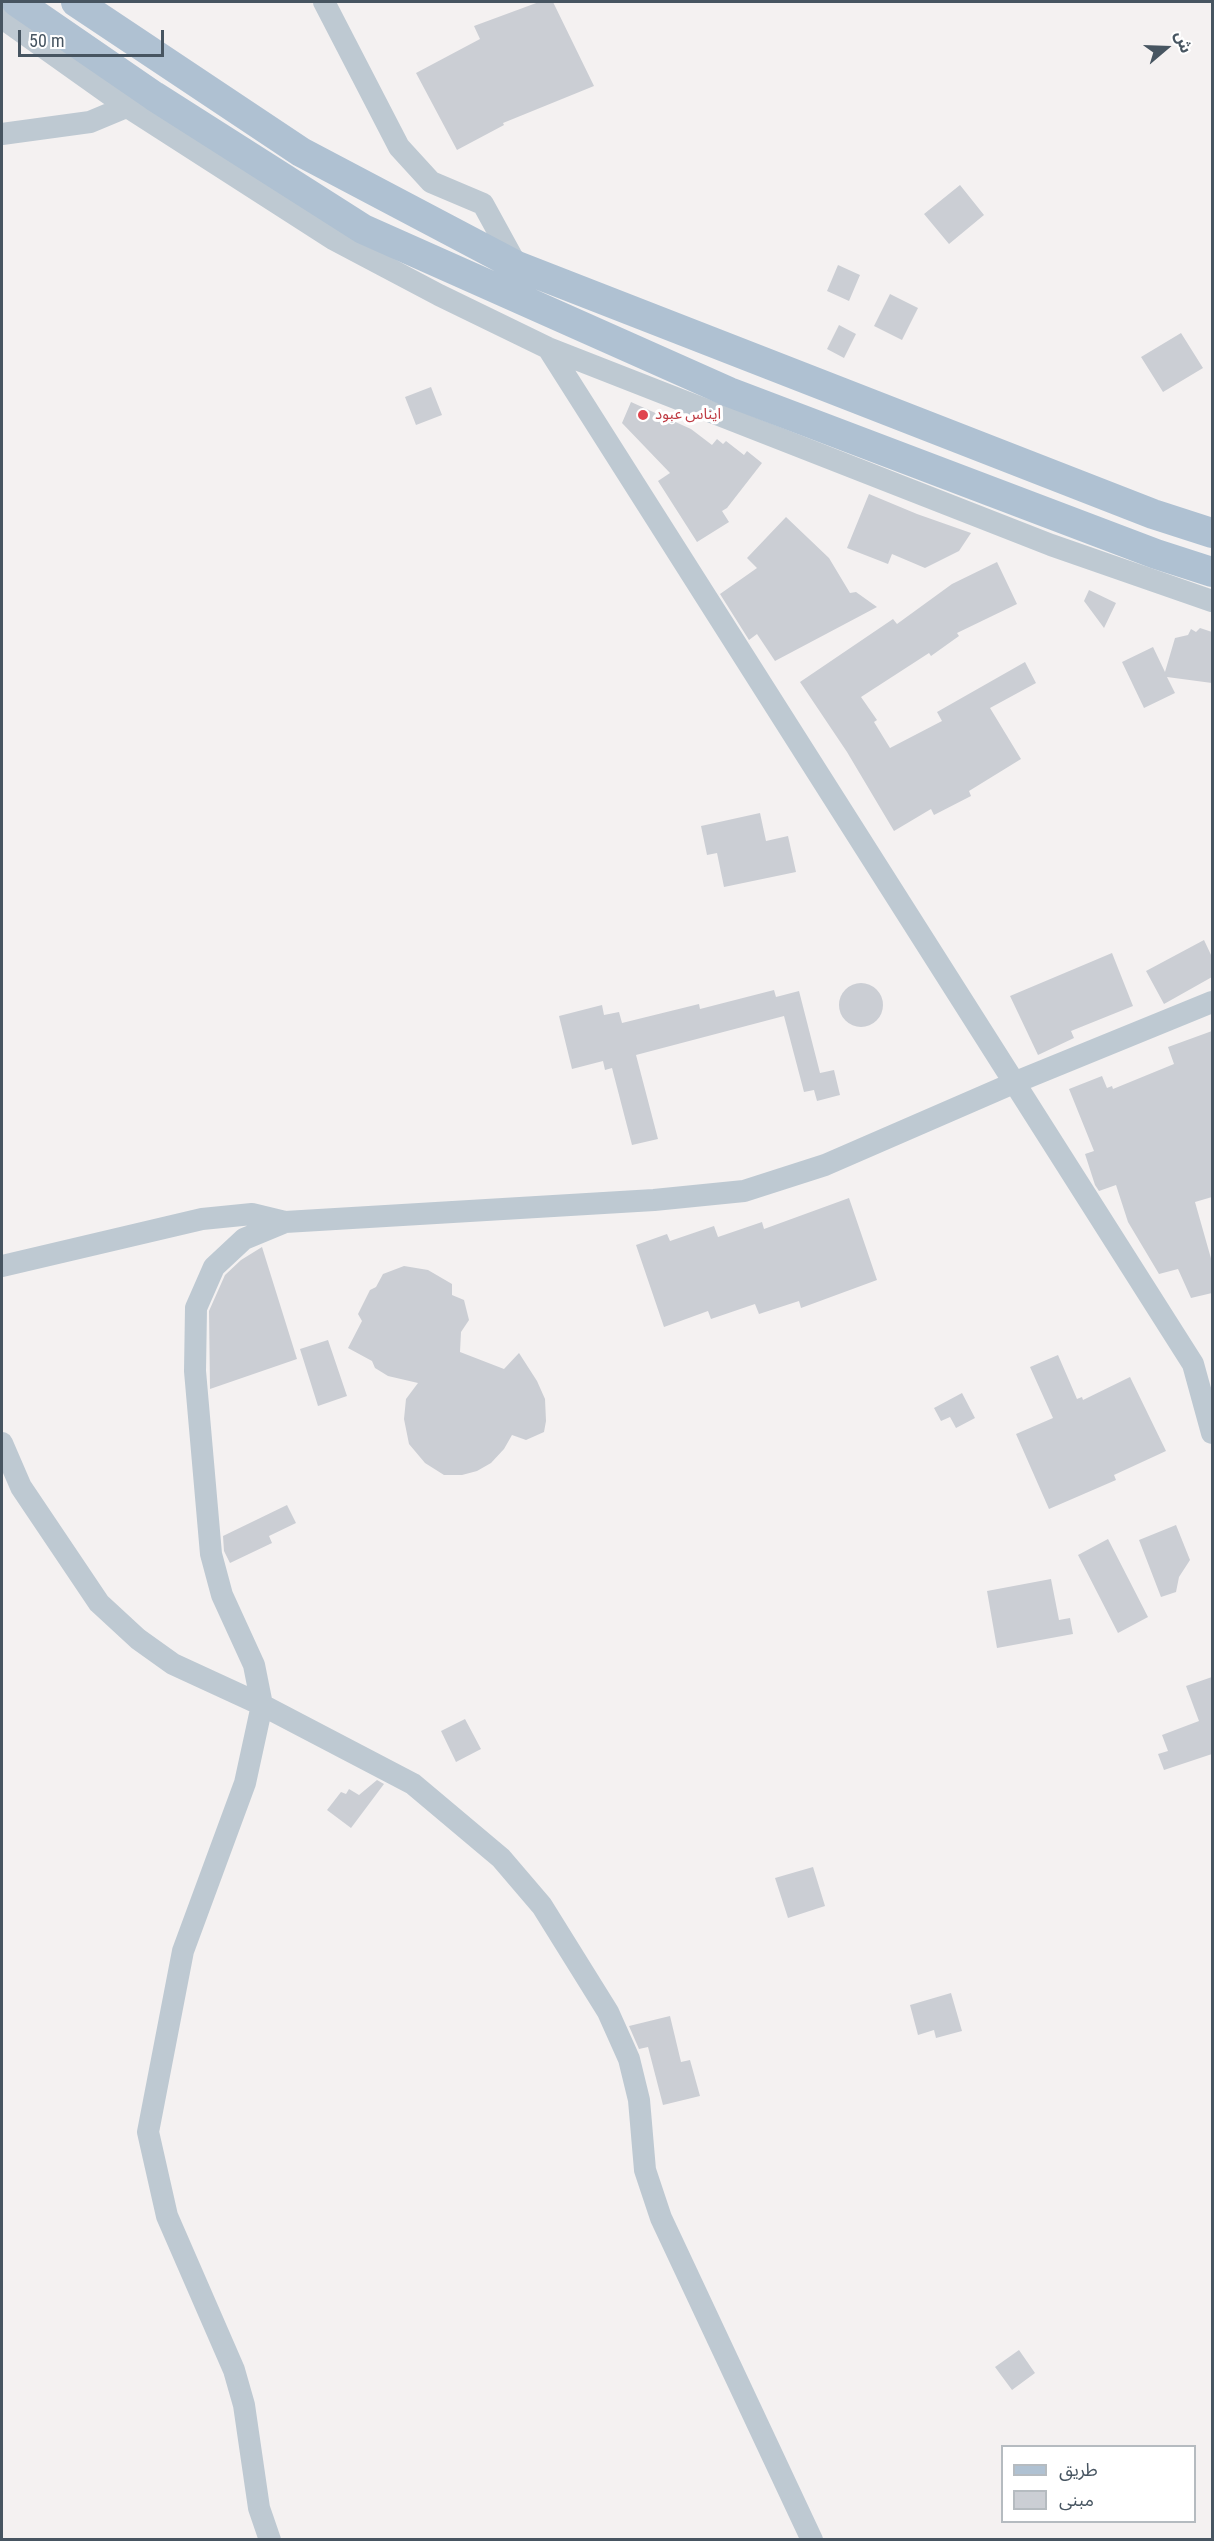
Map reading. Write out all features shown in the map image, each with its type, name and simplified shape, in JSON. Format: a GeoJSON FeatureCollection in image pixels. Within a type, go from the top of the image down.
{"type":"FeatureCollection","features":[{"type":"Feature","properties":{"kind":"main road"},"geometry":{"type":"LineString","coordinates":[[17,2],[154,96],[374,234],[729,392],[1156,554],[1212,572]]}},
{"type":"Feature","properties":{"kind":"main road"},"geometry":{"type":"LineString","coordinates":[[76,2],[301,152],[517,266],[1142,509],[1212,533]]}},
{"type":"Feature","properties":{"kind":"street"},"geometry":{"type":"LineString","coordinates":[[324,2],[399,147],[431,182],[483,204],[517,266]]}},
{"type":"Feature","properties":{"kind":"street"},"geometry":{"type":"LineString","coordinates":[[2,18],[126,106],[333,239],[439,296],[548,348],[1051,545],[1212,602]]}},
{"type":"Feature","properties":{"kind":"street"},"geometry":{"type":"LineString","coordinates":[[2,134],[90,122],[154,96]]}},
{"type":"Feature","properties":{"kind":"street"},"geometry":{"type":"LineString","coordinates":[[548,348],[1193,1364],[1212,1433]]}},
{"type":"Feature","properties":{"kind":"street"},"geometry":{"type":"LineString","coordinates":[[2,1266],[202,1219],[252,1214],[285,1222],[654,1200],[744,1191],[825,1165],[1016,1082],[1212,1002]]}},
{"type":"Feature","properties":{"kind":"street"},"geometry":{"type":"LineString","coordinates":[[270,2540],[259,2508],[244,2405],[234,2370],[167,2216],[148,2132],[183,1951],[245,1783],[262,1704],[255,1665],[222,1595],[212,1554],[195,1371],[196,1308],[214,1268],[244,1239],[285,1222]]}},
{"type":"Feature","properties":{"kind":"street"},"geometry":{"type":"LineString","coordinates":[[2,1443],[21,1487],[99,1603],[138,1639],[173,1664],[262,1704],[413,1784],[501,1858],[542,1906],[608,2012],[629,2059],[639,2100],[645,2169],[661,2218],[812,2540]]}},
{"type":"Feature","properties":{"kind":"building"},"geometry":{"type":"Polygon","coordinates":[[[539,2],[553,2],[594,86],[503,123],[504,125],[457,150],[416,73],[480,39],[474,26],[539,2]]]}},
{"type":"Feature","properties":{"kind":"building"},"geometry":{"type":"Polygon","coordinates":[[[960,185],[984,215],[949,244],[924,214],[960,185]]]}},
{"type":"Feature","properties":{"kind":"building"},"geometry":{"type":"Polygon","coordinates":[[[838,265],[860,275],[849,301],[827,291],[838,265]]]}},
{"type":"Feature","properties":{"kind":"building"},"geometry":{"type":"Polygon","coordinates":[[[890,294],[918,308],[902,340],[874,326],[890,294]]]}},
{"type":"Feature","properties":{"kind":"building"},"geometry":{"type":"Polygon","coordinates":[[[839,325],[856,334],[844,358],[827,349],[839,325]]]}},
{"type":"Feature","properties":{"kind":"building"},"geometry":{"type":"Polygon","coordinates":[[[1181,333],[1203,368],[1163,392],[1141,357],[1181,333]]]}},
{"type":"Feature","properties":{"kind":"building"},"geometry":{"type":"Polygon","coordinates":[[[431,387],[442,415],[416,425],[405,397],[431,387]]]}},
{"type":"Feature","properties":{"kind":"building"},"geometry":{"type":"Polygon","coordinates":[[[631,402],[691,429],[712,445],[717,439],[723,444],[726,441],[744,455],[747,451],[762,463],[727,508],[722,511],[729,522],[697,542],[658,481],[670,473],[622,423],[631,402]]]}},
{"type":"Feature","properties":{"kind":"building"},"geometry":{"type":"Polygon","coordinates":[[[869,494],[971,533],[959,551],[925,568],[892,554],[888,564],[847,548],[869,494]]]}},
{"type":"Feature","properties":{"kind":"building"},"geometry":{"type":"Polygon","coordinates":[[[786,517],[829,558],[850,593],[856,592],[877,607],[775,661],[757,634],[749,640],[720,594],[757,568],[747,558],[786,517]]]}},
{"type":"Feature","properties":{"kind":"building"},"geometry":{"type":"Polygon","coordinates":[[[997,562],[1017,604],[957,633],[959,636],[931,656],[929,653],[861,697],[877,720],[874,722],[890,748],[942,721],[937,712],[1025,662],[1036,683],[990,708],[1021,759],[969,791],[971,796],[934,815],[931,809],[894,831],[847,752],[800,682],[893,619],[897,624],[952,584],[997,562]]]}},
{"type":"Feature","properties":{"kind":"building"},"geometry":{"type":"Polygon","coordinates":[[[1089,590],[1116,603],[1104,628],[1084,601],[1089,590]]]}},
{"type":"Feature","properties":{"kind":"building"},"geometry":{"type":"Polygon","coordinates":[[[1200,628],[1212,632],[1212,683],[1167,677],[1175,693],[1144,708],[1122,662],[1153,647],[1165,672],[1175,638],[1188,635],[1191,629],[1196,632],[1200,628]]]}},
{"type":"Feature","properties":{"kind":"building"},"geometry":{"type":"Polygon","coordinates":[[[760,813],[766,841],[788,836],[796,872],[724,887],[717,853],[707,855],[701,826],[760,813]]]}},
{"type":"Feature","properties":{"kind":"building"},"geometry":{"type":"Polygon","coordinates":[[[1204,940],[1212,957],[1212,977],[1164,1004],[1146,971],[1204,940]]]}},
{"type":"Feature","properties":{"kind":"building"},"geometry":{"type":"Polygon","coordinates":[[[1112,953],[1133,1006],[1071,1031],[1074,1038],[1038,1055],[1010,996],[1112,953]]]}},
{"type":"Feature","properties":{"kind":"building"},"geometry":{"type":"Polygon","coordinates":[[[861,983],[876,990],[883,1005],[876,1020],[861,1027],[846,1020],[839,1005],[846,990],[861,983]]]}},
{"type":"Feature","properties":{"kind":"building"},"geometry":{"type":"Polygon","coordinates":[[[774,990],[776,997],[799,991],[820,1073],[834,1070],[840,1095],[817,1101],[814,1090],[804,1092],[784,1016],[636,1055],[658,1139],[632,1145],[612,1068],[605,1070],[603,1061],[572,1069],[559,1016],[602,1005],[604,1015],[619,1012],[622,1023],[699,1004],[700,1009],[774,990]]]}},
{"type":"Feature","properties":{"kind":"building"},"geometry":{"type":"Polygon","coordinates":[[[1212,1031],[1212,1197],[1195,1202],[1212,1262],[1212,1293],[1191,1298],[1178,1269],[1159,1274],[1128,1222],[1116,1185],[1099,1191],[1095,1185],[1085,1154],[1094,1151],[1069,1089],[1102,1076],[1107,1088],[1112,1086],[1113,1089],[1174,1064],[1168,1047],[1212,1031]]]}},
{"type":"Feature","properties":{"kind":"building"},"geometry":{"type":"Polygon","coordinates":[[[849,1198],[877,1280],[801,1308],[799,1301],[759,1314],[755,1304],[711,1319],[708,1311],[664,1327],[636,1245],[667,1234],[670,1241],[714,1226],[718,1237],[762,1222],[764,1229],[849,1198]]]}},
{"type":"Feature","properties":{"kind":"building"},"geometry":{"type":"Polygon","coordinates":[[[262,1247],[297,1359],[210,1389],[209,1311],[225,1275],[241,1260],[262,1247]]]}},
{"type":"Feature","properties":{"kind":"building"},"geometry":{"type":"Polygon","coordinates":[[[404,1266],[428,1270],[452,1284],[452,1295],[464,1300],[469,1320],[461,1332],[460,1352],[504,1369],[519,1353],[537,1381],[545,1399],[544,1432],[526,1440],[512,1435],[504,1449],[491,1463],[477,1471],[462,1475],[444,1475],[425,1463],[409,1444],[404,1419],[406,1399],[418,1383],[388,1376],[375,1368],[372,1361],[348,1348],[362,1321],[358,1314],[370,1290],[376,1287],[383,1274],[404,1266]]]}},
{"type":"Feature","properties":{"kind":"building"},"geometry":{"type":"Polygon","coordinates":[[[328,1340],[347,1396],[318,1406],[300,1349],[328,1340]]]}},
{"type":"Feature","properties":{"kind":"building"},"geometry":{"type":"Polygon","coordinates":[[[1058,1355],[1077,1399],[1082,1397],[1083,1400],[1130,1377],[1166,1451],[1114,1475],[1116,1480],[1049,1509],[1016,1434],[1053,1418],[1030,1367],[1058,1355]]]}},
{"type":"Feature","properties":{"kind":"building"},"geometry":{"type":"Polygon","coordinates":[[[962,1393],[975,1418],[956,1428],[950,1417],[941,1421],[934,1408],[962,1393]]]}},
{"type":"Feature","properties":{"kind":"building"},"geometry":{"type":"Polygon","coordinates":[[[287,1505],[296,1523],[269,1536],[272,1543],[230,1563],[224,1551],[223,1536],[287,1505]]]}},
{"type":"Feature","properties":{"kind":"building"},"geometry":{"type":"Polygon","coordinates":[[[1176,1525],[1190,1560],[1179,1577],[1176,1592],[1161,1597],[1139,1540],[1176,1525]]]}},
{"type":"Feature","properties":{"kind":"building"},"geometry":{"type":"Polygon","coordinates":[[[1108,1539],[1148,1617],[1118,1633],[1078,1555],[1108,1539]]]}},
{"type":"Feature","properties":{"kind":"building"},"geometry":{"type":"Polygon","coordinates":[[[1051,1579],[1059,1620],[1070,1618],[1073,1634],[997,1648],[987,1591],[1051,1579]]]}},
{"type":"Feature","properties":{"kind":"building"},"geometry":{"type":"Polygon","coordinates":[[[1212,1677],[1212,1754],[1164,1770],[1158,1754],[1168,1751],[1162,1735],[1199,1721],[1186,1686],[1212,1677]]]}},
{"type":"Feature","properties":{"kind":"building"},"geometry":{"type":"Polygon","coordinates":[[[465,1719],[481,1749],[456,1762],[441,1731],[465,1719]]]}},
{"type":"Feature","properties":{"kind":"building"},"geometry":{"type":"Polygon","coordinates":[[[377,1780],[384,1784],[351,1828],[327,1810],[341,1792],[346,1794],[349,1789],[359,1795],[377,1780]]]}},
{"type":"Feature","properties":{"kind":"building"},"geometry":{"type":"Polygon","coordinates":[[[813,1867],[825,1906],[788,1918],[775,1878],[813,1867]]]}},
{"type":"Feature","properties":{"kind":"building"},"geometry":{"type":"Polygon","coordinates":[[[951,1993],[962,2031],[936,2038],[934,2030],[918,2035],[910,2005],[951,1993]]]}},
{"type":"Feature","properties":{"kind":"building"},"geometry":{"type":"Polygon","coordinates":[[[670,2016],[681,2062],[690,2060],[700,2096],[663,2105],[648,2047],[639,2049],[629,2026],[670,2016]]]}},
{"type":"Feature","properties":{"kind":"building"},"geometry":{"type":"Polygon","coordinates":[[[1019,2350],[1035,2373],[1012,2390],[995,2367],[1019,2350]]]}},
{"type":"Feature","properties":{"kind":"place","name":"ايناس عبود"},"geometry":{"type":"Point","coordinates":[643,415]}}]}
